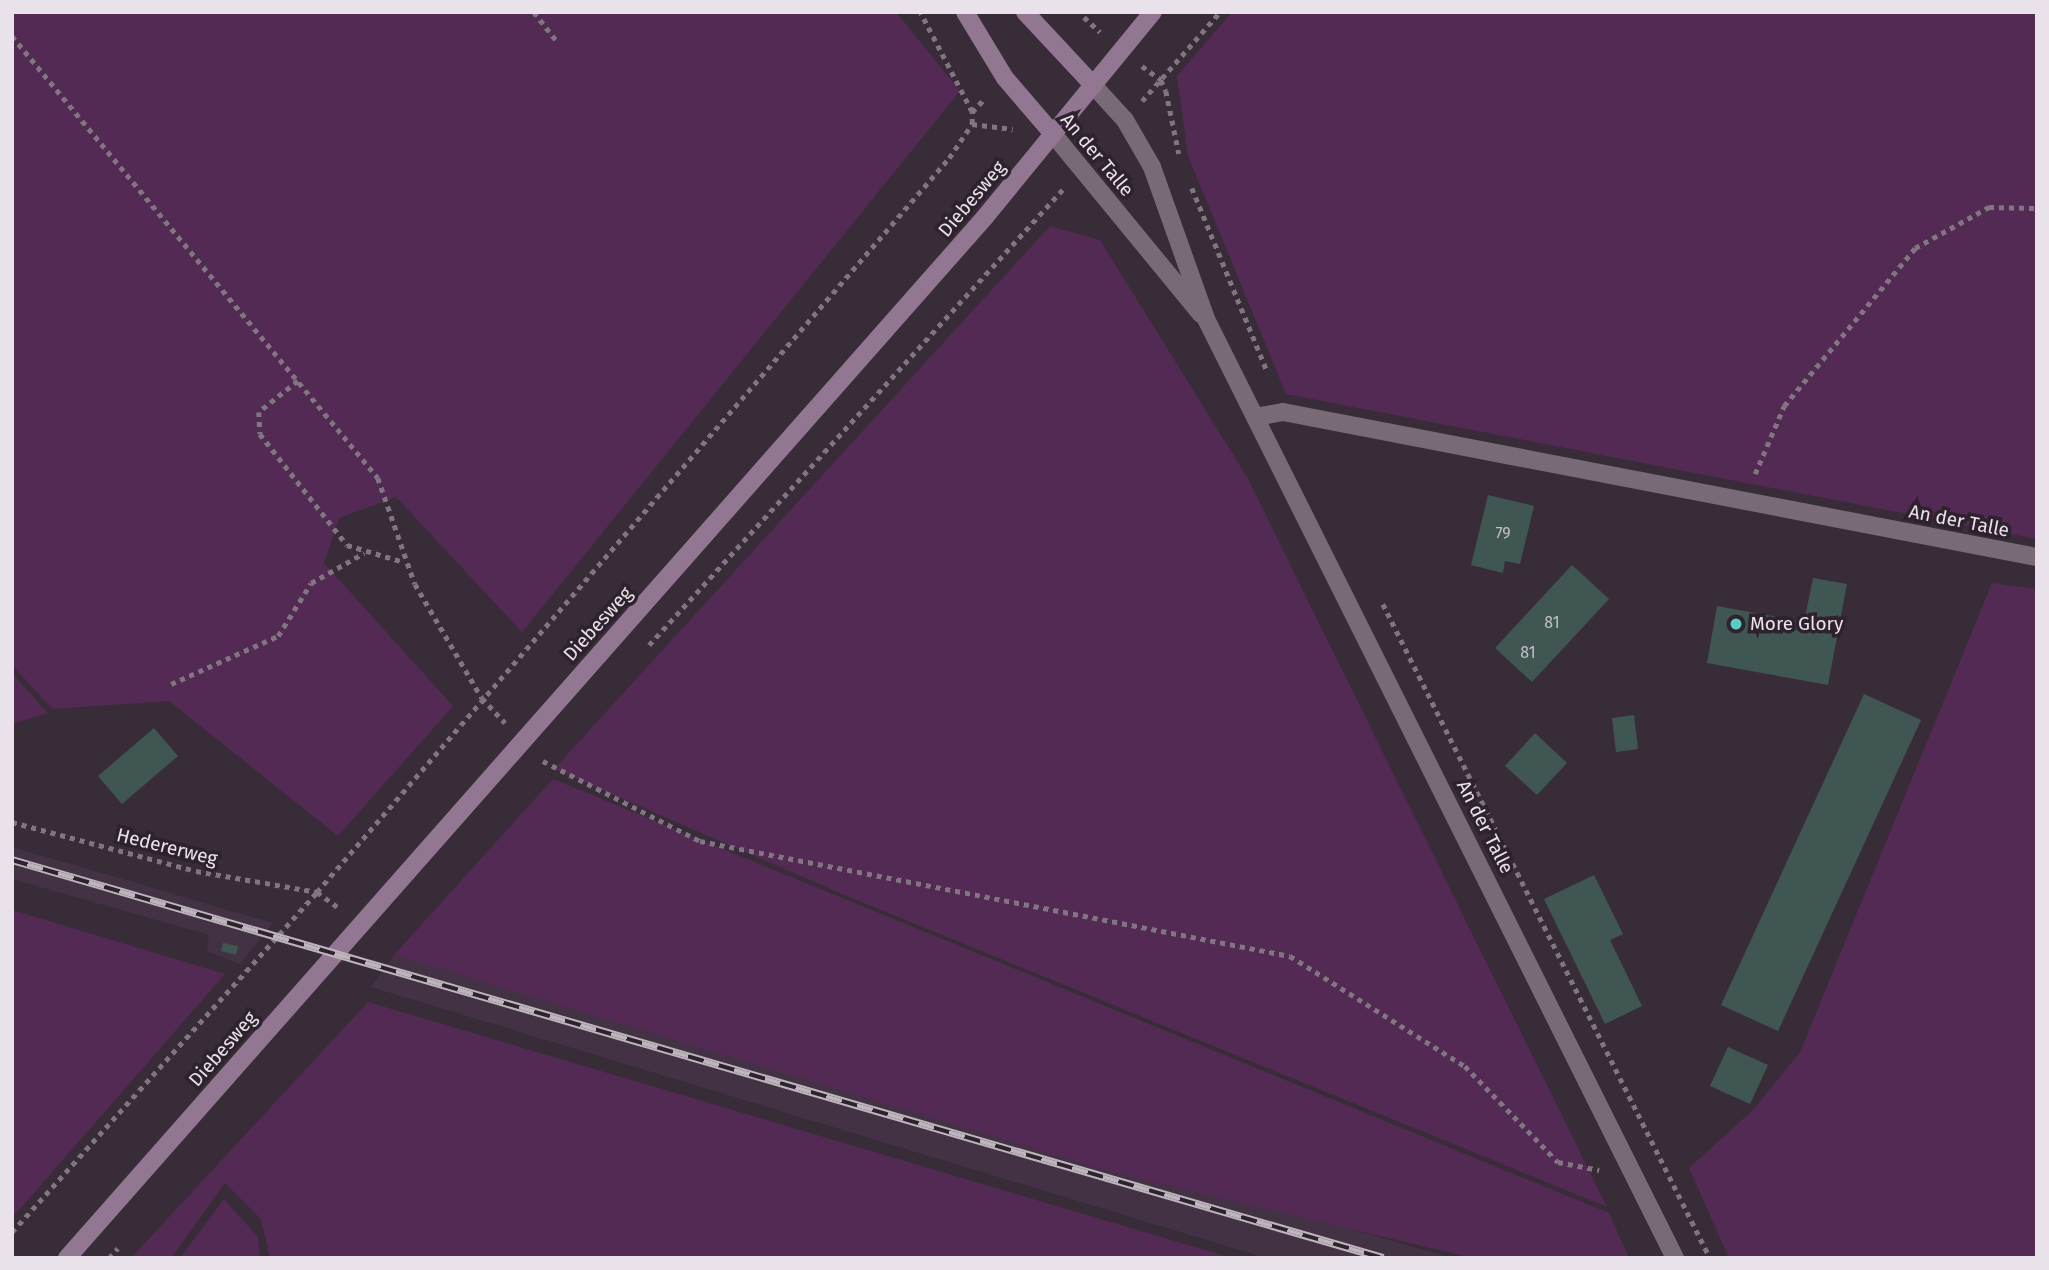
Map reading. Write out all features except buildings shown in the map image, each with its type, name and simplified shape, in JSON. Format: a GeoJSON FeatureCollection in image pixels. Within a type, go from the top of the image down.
{"type":"FeatureCollection","features":[{"type":"Feature","properties":{"kind":"main road","name":"An der Talle"},"geometry":{"type":"LineString","coordinates":[[965,12],[1005,78],[1053,134]]}},
{"type":"Feature","properties":{"kind":"main road","name":"An der Talle"},"geometry":{"type":"LineString","coordinates":[[1024,12],[1093,85]]}},
{"type":"Feature","properties":{"kind":"main road","name":"Diebesweg"},"geometry":{"type":"LineString","coordinates":[[67,1258],[967,238],[1153,12]]}},
{"type":"Feature","properties":{"kind":"street","name":"An der Talle"},"geometry":{"type":"LineString","coordinates":[[1093,85],[1125,120],[1164,194],[1206,319],[1675,1258]]}},
{"type":"Feature","properties":{"kind":"street","name":"An der Talle"},"geometry":{"type":"LineString","coordinates":[[1053,134],[1084,167],[1158,266],[1206,319]]}},
{"type":"Feature","properties":{"kind":"street","name":"An der Talle"},"geometry":{"type":"LineString","coordinates":[[1255,417],[1283,412],[2037,557]]}},
{"type":"Feature","properties":{"kind":"path"},"geometry":{"type":"LineString","coordinates":[[534,12],[557,41]]}},
{"type":"Feature","properties":{"kind":"path"},"geometry":{"type":"LineString","coordinates":[[12,1232],[317,892],[931,179],[972,124],[965,93],[920,12]]}},
{"type":"Feature","properties":{"kind":"path"},"geometry":{"type":"LineString","coordinates":[[1125,120],[1220,12]]}},
{"type":"Feature","properties":{"kind":"path"},"geometry":{"type":"LineString","coordinates":[[1085,15],[1122,51],[1161,80],[1184,166]]}},
{"type":"Feature","properties":{"kind":"path"},"geometry":{"type":"LineString","coordinates":[[12,36],[378,478],[405,562],[482,698]]}},
{"type":"Feature","properties":{"kind":"path"},"geometry":{"type":"LineString","coordinates":[[643,652],[1084,167]]}},
{"type":"Feature","properties":{"kind":"path"},"geometry":{"type":"LineString","coordinates":[[1189,179],[1283,412]]}},
{"type":"Feature","properties":{"kind":"path"},"geometry":{"type":"LineString","coordinates":[[1743,500],[1784,406],[1915,248],[1989,207],[2037,208]]}},
{"type":"Feature","properties":{"kind":"path"},"geometry":{"type":"LineString","coordinates":[[298,381],[259,412],[260,434],[347,545],[365,553],[405,562]]}},
{"type":"Feature","properties":{"kind":"path"},"geometry":{"type":"LineString","coordinates":[[171,684],[278,636],[311,583],[365,553]]}},
{"type":"Feature","properties":{"kind":"path"},"geometry":{"type":"LineString","coordinates":[[1378,594],[1710,1258]]}},
{"type":"Feature","properties":{"kind":"path"},"geometry":{"type":"LineString","coordinates":[[533,769],[551,749]]}},
{"type":"Feature","properties":{"kind":"path"},"geometry":{"type":"LineString","coordinates":[[541,759],[700,841],[1290,956],[1465,1066],[1558,1163],[1634,1176],[1670,1177]]}},
{"type":"Feature","properties":{"kind":"path","name":"Hedererweg"},"geometry":{"type":"LineString","coordinates":[[12,822],[196,871],[317,892]]}},
{"type":"Feature","properties":{"kind":"path"},"geometry":{"type":"LineString","coordinates":[[109,1258],[126,1238]]}},
{"type":"Feature","properties":{"kind":"shaded area"},"geometry":{"type":"Polygon","coordinates":[[[12,12],[896,12],[960,91],[522,632],[396,497],[339,518],[324,563],[453,706],[338,836],[169,701],[52,709],[12,665],[12,12]]]}},
{"type":"Feature","properties":{"kind":"shaded area"},"geometry":{"type":"Polygon","coordinates":[[[1232,12],[2037,12],[2037,539],[1286,394],[1188,156],[1177,76],[1232,12]]]}},
{"type":"Feature","properties":{"kind":"shaded area"},"geometry":{"type":"Polygon","coordinates":[[[1050,226],[1100,240],[1247,477],[1607,1207],[842,894],[554,769],[1050,226]]]}},
{"type":"Feature","properties":{"kind":"shaded area"},"geometry":{"type":"Polygon","coordinates":[[[1992,583],[2037,589],[2037,1258],[1729,1258],[1689,1168],[1754,1109],[1800,1052],[1992,583]]]}},
{"type":"Feature","properties":{"kind":"shaded area"},"geometry":{"type":"Polygon","coordinates":[[[12,673],[48,713],[12,724],[12,673]]]}},
{"type":"Feature","properties":{"kind":"shaded area"},"geometry":{"type":"Polygon","coordinates":[[[553,779],[1609,1213],[1629,1258],[1472,1258],[1108,1171],[394,955],[553,779]]]}},
{"type":"Feature","properties":{"kind":"shaded area"},"geometry":{"type":"Polygon","coordinates":[[[12,847],[273,923],[240,964],[207,951],[209,935],[12,879],[12,847]]]}},
{"type":"Feature","properties":{"kind":"shaded area"},"geometry":{"type":"Polygon","coordinates":[[[12,910],[225,974],[12,1218],[12,910]]]}},
{"type":"Feature","properties":{"kind":"shaded area"},"geometry":{"type":"Polygon","coordinates":[[[394,955],[1452,1258],[1266,1258],[371,987],[394,955]]]}},
{"type":"Feature","properties":{"kind":"shaded area"},"geometry":{"type":"Polygon","coordinates":[[[368,1002],[1232,1258],[270,1258],[261,1219],[225,1183],[171,1258],[131,1258],[368,1002]]]}},
{"type":"Feature","properties":{"kind":"shaded area"},"geometry":{"type":"Polygon","coordinates":[[[224,1199],[258,1237],[260,1258],[180,1258],[224,1199]]]}},
{"type":"Feature","properties":{"kind":"railway"},"geometry":{"type":"LineString","coordinates":[[12,860],[1383,1258]]}},
{"type":"Feature","properties":{"kind":"place","name":"More Glory"},"geometry":{"type":"Point","coordinates":[1736,624]}}]}
